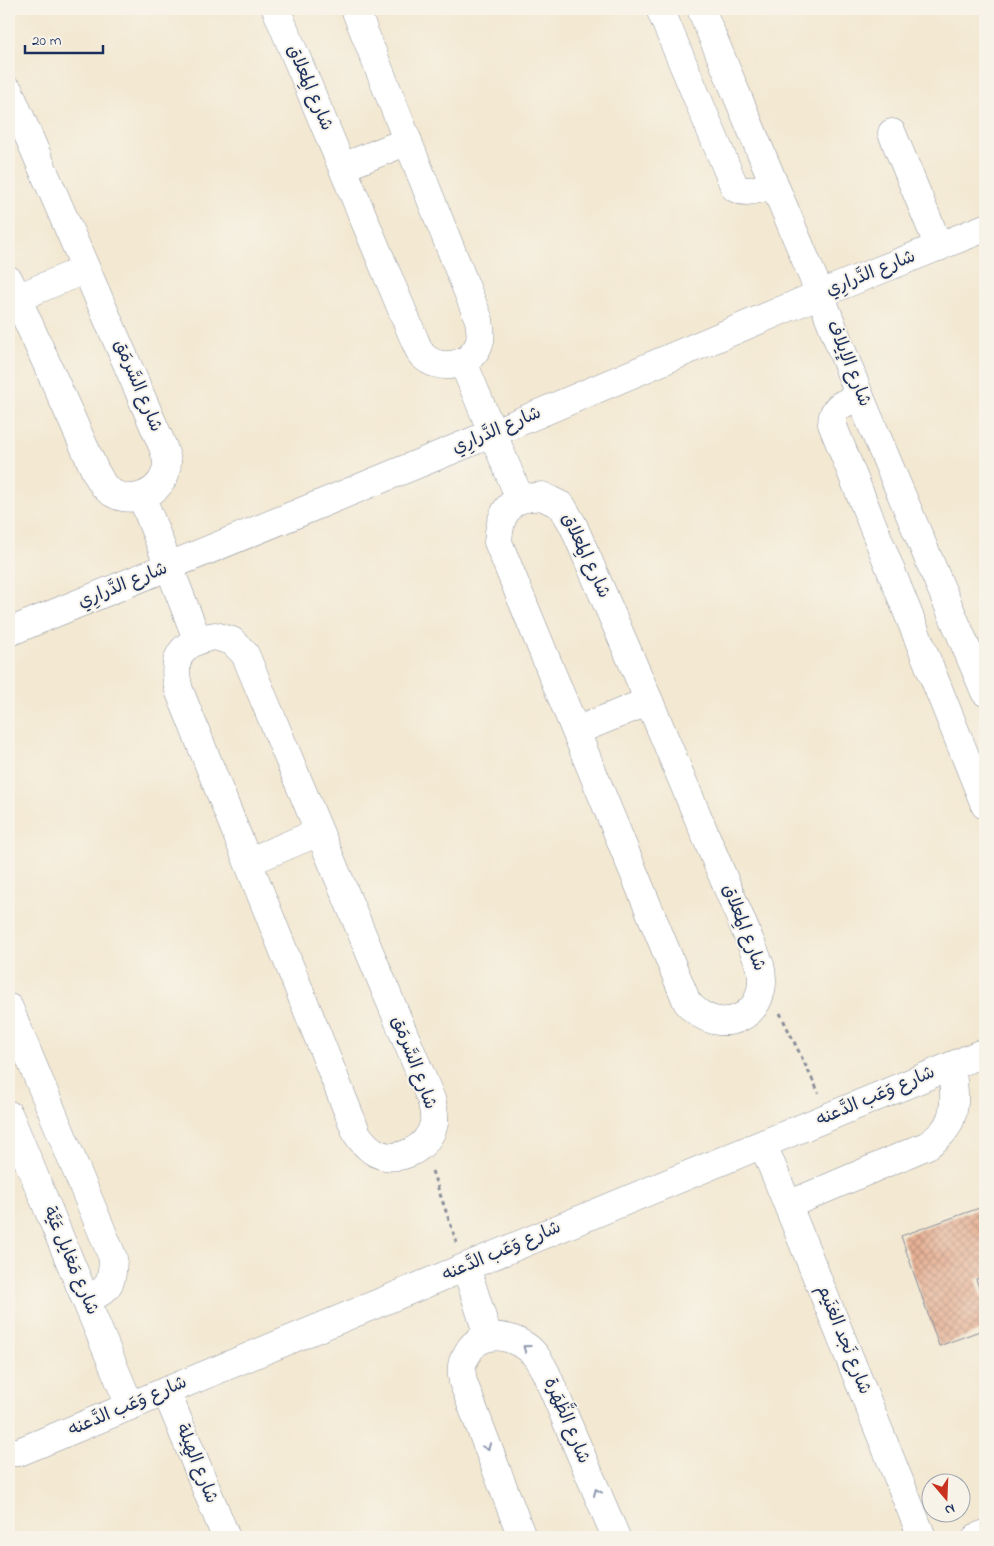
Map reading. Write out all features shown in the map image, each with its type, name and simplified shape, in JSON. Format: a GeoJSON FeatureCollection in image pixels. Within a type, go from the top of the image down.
{"type":"FeatureCollection","features":[{"type":"Feature","properties":{"kind":"street","name":"شارع المِعلاق"},"geometry":{"type":"LineString","coordinates":[[276,9],[411,332],[422,354],[434,363],[448,366],[463,362]]}},
{"type":"Feature","properties":{"kind":"street"},"geometry":{"type":"LineString","coordinates":[[355,9],[479,320],[481,332],[479,344],[472,355],[463,362],[520,499]]}},
{"type":"Feature","properties":{"kind":"street"},"geometry":{"type":"LineString","coordinates":[[660,9],[735,188],[741,191],[749,191],[774,184]]}},
{"type":"Feature","properties":{"kind":"street","name":"شارع الإيلاف"},"geometry":{"type":"LineString","coordinates":[[701,9],[820,294],[860,397],[985,692]]}},
{"type":"Feature","properties":{"kind":"street","name":"شارع السَّرمَق"},"geometry":{"type":"LineString","coordinates":[[9,91],[163,447],[167,462],[164,477],[155,490],[142,497]]}},
{"type":"Feature","properties":{"kind":"street"},"geometry":{"type":"LineString","coordinates":[[892,133],[939,247]]}},
{"type":"Feature","properties":{"kind":"street"},"geometry":{"type":"LineString","coordinates":[[343,167],[408,141]]}},
{"type":"Feature","properties":{"kind":"street","name":"شارع الدَّرارِي"},"geometry":{"type":"LineString","coordinates":[[9,632],[493,433],[820,294],[985,228]]}},
{"type":"Feature","properties":{"kind":"street"},"geometry":{"type":"LineString","coordinates":[[86,269],[13,289],[96,473],[105,487],[122,497],[142,497],[198,639],[185,648],[176,662],[175,676],[356,1134],[374,1152],[387,1156],[400,1156],[412,1152],[422,1145]]}},
{"type":"Feature","properties":{"kind":"street"},"geometry":{"type":"LineString","coordinates":[[860,397],[844,403],[836,409],[832,416],[834,430],[985,806]]}},
{"type":"Feature","properties":{"kind":"street","name":"شارع المِعلاق"},"geometry":{"type":"LineString","coordinates":[[542,496],[562,506],[573,524],[650,701],[763,976],[760,998],[753,1008],[735,1020],[713,1021],[694,1011],[687,1002],[498,542],[499,525],[507,509],[520,499],[542,496]]}},
{"type":"Feature","properties":{"kind":"street","name":"شارع السَّرمَق"},"geometry":{"type":"LineString","coordinates":[[198,639],[215,636],[232,641],[246,654],[431,1099],[434,1123],[422,1145]]}},
{"type":"Feature","properties":{"kind":"street"},"geometry":{"type":"LineString","coordinates":[[576,731],[650,701]]}},
{"type":"Feature","properties":{"kind":"street"},"geometry":{"type":"LineString","coordinates":[[248,862],[319,832]]}},
{"type":"Feature","properties":{"kind":"street"},"geometry":{"type":"LineString","coordinates":[[9,1008],[113,1258],[112,1276],[104,1292],[86,1300]]}},
{"type":"Feature","properties":{"kind":"street","name":"شارع وَعَب الدَّعنه"},"geometry":{"type":"LineString","coordinates":[[12,1456],[985,1052]]}},
{"type":"Feature","properties":{"kind":"street"},"geometry":{"type":"LineString","coordinates":[[788,1205],[928,1145],[938,1137],[952,1116],[955,1101],[951,1066]]}},
{"type":"Feature","properties":{"kind":"street","name":"شارع مَغايل عَيَّة"},"geometry":{"type":"LineString","coordinates":[[9,1116],[130,1406]]}},
{"type":"Feature","properties":{"kind":"street","name":"شارع نَجد الغنَيم"},"geometry":{"type":"LineString","coordinates":[[763,1144],[922,1537]]}},
{"type":"Feature","properties":{"kind":"street"},"geometry":{"type":"LineString","coordinates":[[466,1267],[488,1336],[476,1342],[468,1351],[462,1365],[463,1382],[522,1537]]}},
{"type":"Feature","properties":{"kind":"street","name":"شارع الظَّهَرة"},"geometry":{"type":"LineString","coordinates":[[488,1336],[502,1336],[523,1344],[536,1356],[546,1374],[616,1537]]}},
{"type":"Feature","properties":{"kind":"street","name":"شارع الهِيلة"},"geometry":{"type":"LineString","coordinates":[[166,1391],[226,1537]]}},
{"type":"Feature","properties":{"kind":"street"},"geometry":{"type":"LineString","coordinates":[[977,1537],[985,1534]]}},
{"type":"Feature","properties":{"kind":"path"},"geometry":{"type":"LineString","coordinates":[[763,976],[830,1116]]}},
{"type":"Feature","properties":{"kind":"path"},"geometry":{"type":"LineString","coordinates":[[422,1145],[466,1267]]}},
{"type":"Feature","properties":{"kind":"building"},"geometry":{"type":"Polygon","coordinates":[[[985,1206],[985,1276],[976,1279],[985,1306],[985,1329],[939,1346],[901,1236],[985,1206]]]}}]}
